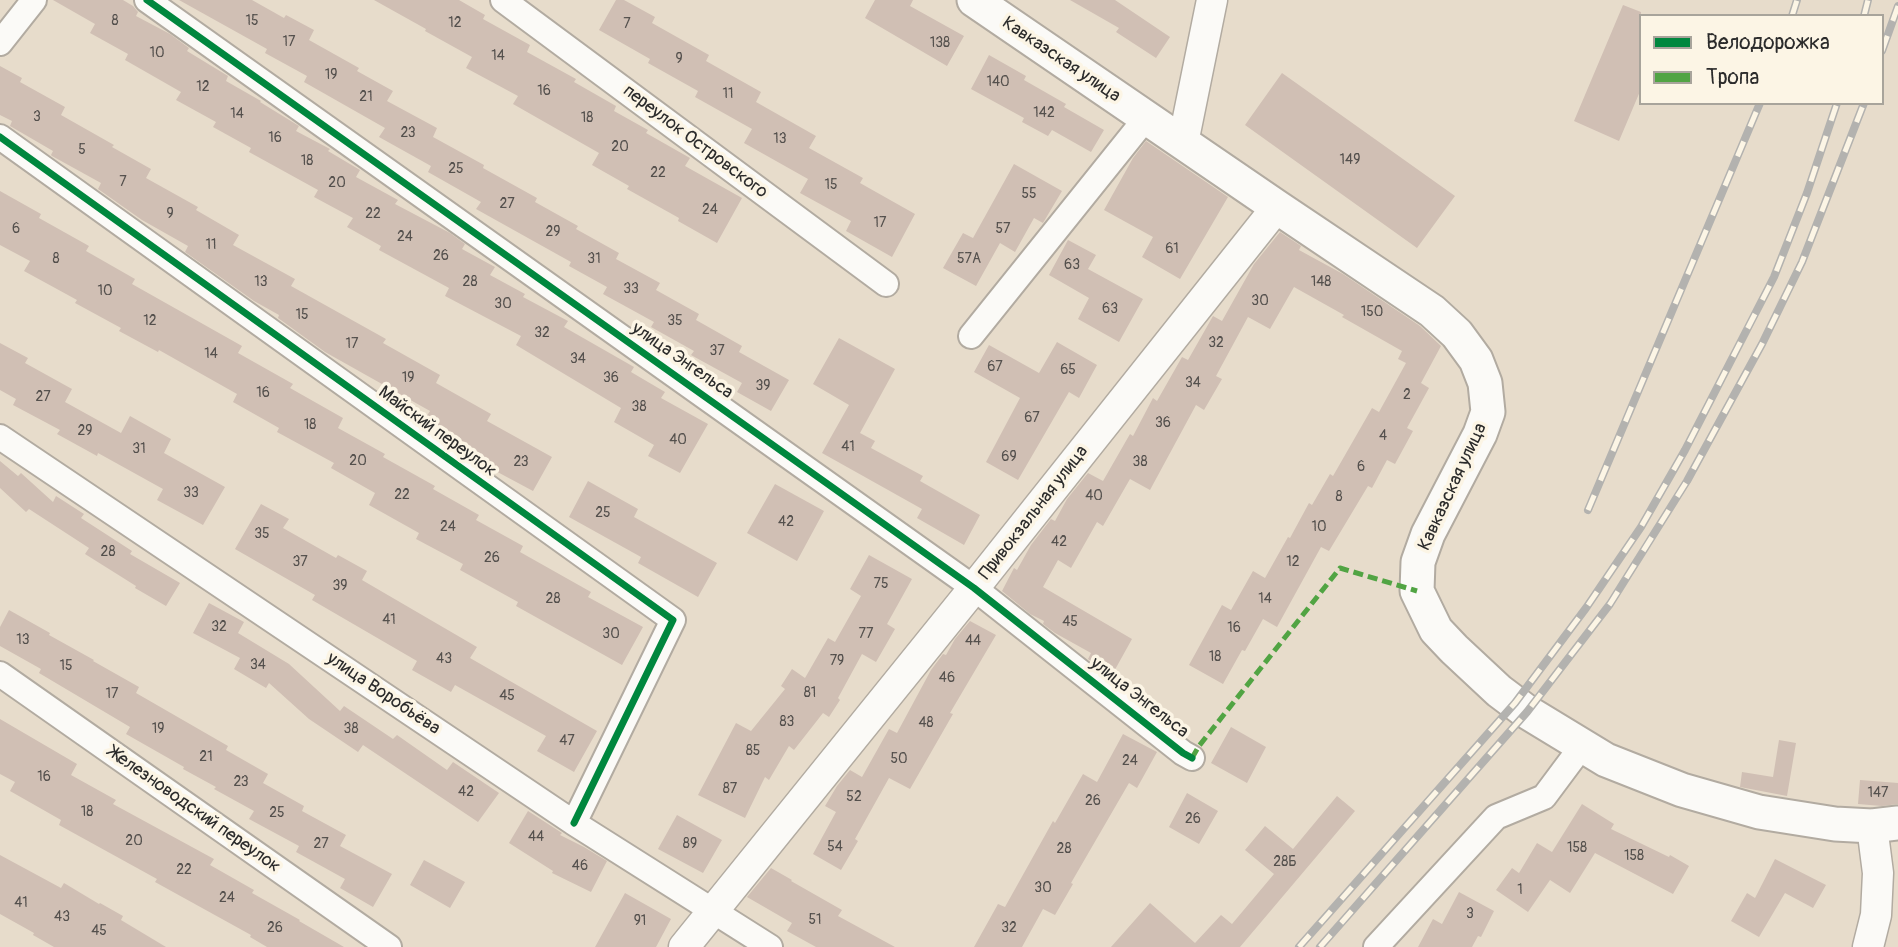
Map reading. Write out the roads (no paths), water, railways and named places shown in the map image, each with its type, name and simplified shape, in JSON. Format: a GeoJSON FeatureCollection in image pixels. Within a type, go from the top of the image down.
{"type":"FeatureCollection","features":[{"type":"Feature","properties":{"kind":"main road","name":"Кавказская улица"},"geometry":{"type":"LineString","coordinates":[[974,0],[1432,311],[1457,334],[1476,360],[1485,383],[1488,412],[1480,434],[1428,534],[1418,562],[1418,591],[1436,629],[1499,691],[1527,712],[1606,760],[1682,790],[1759,812],[1835,824],[1885,825]]}},
{"type":"Feature","properties":{"kind":"street"},"geometry":{"type":"LineString","coordinates":[[0,43],[34,0]]}},
{"type":"Feature","properties":{"kind":"street","name":"улица Энгельса"},"geometry":{"type":"LineString","coordinates":[[147,0],[974,588],[1192,758]]}},
{"type":"Feature","properties":{"kind":"street","name":"переулок Островского"},"geometry":{"type":"LineString","coordinates":[[503,0],[886,284]]}},
{"type":"Feature","properties":{"kind":"street"},"geometry":{"type":"LineString","coordinates":[[1183,143],[1212,0]]}},
{"type":"Feature","properties":{"kind":"street"},"geometry":{"type":"LineString","coordinates":[[971,336],[1146,118]]}},
{"type":"Feature","properties":{"kind":"street","name":"Майский переулок"},"geometry":{"type":"LineString","coordinates":[[0,137],[673,621],[574,823]]}},
{"type":"Feature","properties":{"kind":"street","name":"Привокзальная улица"},"geometry":{"type":"LineString","coordinates":[[684,947],[1277,207]]}},
{"type":"Feature","properties":{"kind":"street","name":"улица Воробьёва"},"geometry":{"type":"LineString","coordinates":[[0,437],[574,823],[770,947]]}},
{"type":"Feature","properties":{"kind":"street","name":"Железноводский переулок"},"geometry":{"type":"LineString","coordinates":[[0,674],[389,947]]}},
{"type":"Feature","properties":{"kind":"street"},"geometry":{"type":"LineString","coordinates":[[1376,947],[1496,817],[1544,797],[1582,746]]}},
{"type":"Feature","properties":{"kind":"street"},"geometry":{"type":"LineString","coordinates":[[1868,947],[1876,915],[1878,873],[1885,825]]}},
{"type":"Feature","properties":{"kind":"railway"},"geometry":{"type":"LineString","coordinates":[[1793,14],[1797,0]]}},
{"type":"Feature","properties":{"kind":"railway"},"geometry":{"type":"LineString","coordinates":[[1864,14],[1868,0]]}},
{"type":"Feature","properties":{"kind":"railway"},"geometry":{"type":"LineString","coordinates":[[1884,45],[1898,6]]}},
{"type":"Feature","properties":{"kind":"railway"},"geometry":{"type":"LineString","coordinates":[[1588,510],[1759,105]]}},
{"type":"Feature","properties":{"kind":"railway"},"geometry":{"type":"LineString","coordinates":[[1299,947],[1515,703],[1586,608],[1641,527],[1685,450],[1774,277],[1807,193],[1836,105]]}},
{"type":"Feature","properties":{"kind":"railway"},"geometry":{"type":"LineString","coordinates":[[1320,947],[1527,712],[1610,604],[1687,481],[1762,344],[1802,262],[1863,105]]}}]}
